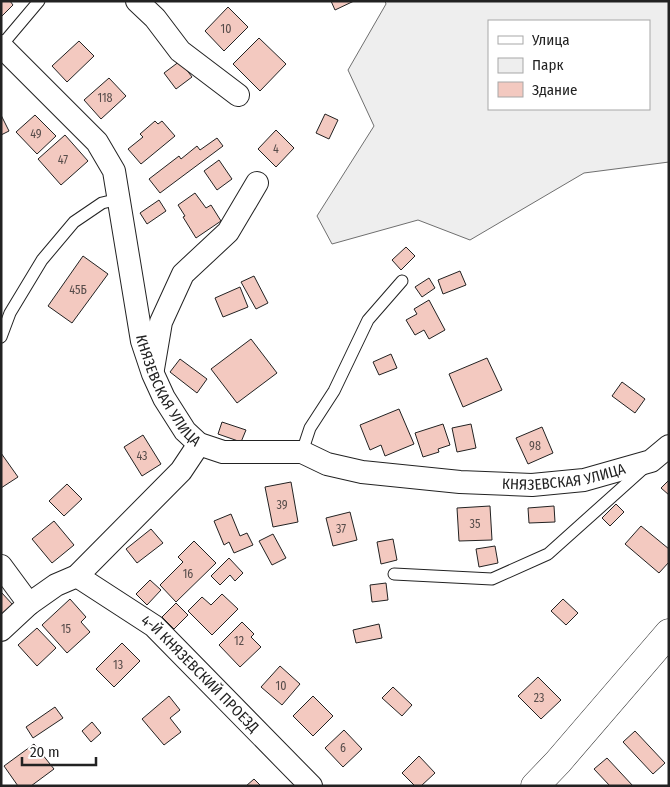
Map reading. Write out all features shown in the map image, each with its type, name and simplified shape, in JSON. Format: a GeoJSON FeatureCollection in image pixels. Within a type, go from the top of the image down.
{"type":"FeatureCollection","features":[{"type":"Feature","properties":{"kind":"street"},"geometry":{"type":"LineString","coordinates":[[137,1],[155,18],[180,51],[238,95]]}},
{"type":"Feature","properties":{"kind":"street","name":"КНЯЗЕВСКАЯ УЛИЦА"},"geometry":{"type":"LineString","coordinates":[[1,46],[97,142],[114,171],[142,341],[153,374],[164,398],[185,431],[200,444],[223,452],[302,452],[327,464],[362,472],[460,482],[532,485],[584,480],[651,461],[669,446]]}},
{"type":"Feature","properties":{"kind":"street"},"geometry":{"type":"LineString","coordinates":[[153,374],[161,322],[183,274],[228,232],[257,183]]}},
{"type":"Feature","properties":{"kind":"street"},"geometry":{"type":"LineString","coordinates":[[1,630],[29,604],[56,584],[77,576],[181,471],[200,444]]}},
{"type":"Feature","properties":{"kind":"street"},"geometry":{"type":"LineString","coordinates":[[1,566],[29,604]]}},
{"type":"Feature","properties":{"kind":"street","name":"4-Й КНЯЗЕВСКИЙ ПРОЕЗД"},"geometry":{"type":"LineString","coordinates":[[77,576],[154,626],[311,786]]}},
{"type":"Feature","properties":{"kind":"street"},"geometry":{"type":"LineString","coordinates":[[535,786],[669,633]]}},
{"type":"Feature","properties":{"kind":"lane"},"geometry":{"type":"LineString","coordinates":[[1,46],[39,1]]}},
{"type":"Feature","properties":{"kind":"lane"},"geometry":{"type":"LineString","coordinates":[[1,337],[10,313],[42,260],[74,222],[102,203],[119,199]]}},
{"type":"Feature","properties":{"kind":"lane"},"geometry":{"type":"LineString","coordinates":[[302,452],[310,428],[334,391],[368,320],[402,281]]}},
{"type":"Feature","properties":{"kind":"lane"},"geometry":{"type":"LineString","coordinates":[[394,574],[492,579],[548,554],[651,461]]}},
{"type":"Feature","properties":{"kind":"green space"},"geometry":{"type":"Polygon","coordinates":[[[385,1],[669,1],[669,162],[584,173],[470,240],[418,220],[332,244],[317,216],[374,126],[348,70],[386,4],[385,1]]]}},
{"type":"Feature","properties":{"kind":"building"},"geometry":{"type":"Polygon","coordinates":[[[1,1],[10,1],[13,5],[1,17],[1,1]]]}},
{"type":"Feature","properties":{"kind":"building"},"geometry":{"type":"Polygon","coordinates":[[[331,1],[354,1],[335,10],[331,1]]]}},
{"type":"Feature","properties":{"kind":"building"},"geometry":{"type":"Polygon","coordinates":[[[228,7],[248,27],[224,51],[205,31],[228,7]]]}},
{"type":"Feature","properties":{"kind":"building"},"geometry":{"type":"Polygon","coordinates":[[[259,38],[286,64],[260,91],[233,64],[259,38]]]}},
{"type":"Feature","properties":{"kind":"building"},"geometry":{"type":"Polygon","coordinates":[[[79,41],[94,56],[67,82],[52,66],[79,41]]]}},
{"type":"Feature","properties":{"kind":"building"},"geometry":{"type":"Polygon","coordinates":[[[180,61],[192,77],[176,89],[164,73],[180,61]]]}},
{"type":"Feature","properties":{"kind":"building"},"geometry":{"type":"Polygon","coordinates":[[[109,78],[126,96],[101,119],[84,100],[109,78]]]}},
{"type":"Feature","properties":{"kind":"building"},"geometry":{"type":"Polygon","coordinates":[[[325,114],[338,120],[329,139],[316,133],[325,114]]]}},
{"type":"Feature","properties":{"kind":"building"},"geometry":{"type":"Polygon","coordinates":[[[1,115],[9,131],[1,135],[1,115]]]}},
{"type":"Feature","properties":{"kind":"building"},"geometry":{"type":"Polygon","coordinates":[[[35,115],[56,136],[37,154],[16,132],[35,115]]]}},
{"type":"Feature","properties":{"kind":"building"},"geometry":{"type":"Polygon","coordinates":[[[155,121],[158,124],[162,121],[175,136],[141,164],[128,149],[143,137],[140,134],[155,121]]]}},
{"type":"Feature","properties":{"kind":"building"},"geometry":{"type":"Polygon","coordinates":[[[276,130],[294,148],[276,167],[258,149],[276,130]]]}},
{"type":"Feature","properties":{"kind":"building"},"geometry":{"type":"Polygon","coordinates":[[[65,135],[88,161],[61,185],[38,159],[65,135]]]}},
{"type":"Feature","properties":{"kind":"building"},"geometry":{"type":"Polygon","coordinates":[[[217,138],[223,146],[160,193],[149,179],[179,156],[181,159],[197,146],[200,150],[217,138]]]}},
{"type":"Feature","properties":{"kind":"building"},"geometry":{"type":"Polygon","coordinates":[[[219,160],[232,179],[217,190],[204,171],[219,160]]]}},
{"type":"Feature","properties":{"kind":"building"},"geometry":{"type":"Polygon","coordinates":[[[195,193],[206,208],[211,205],[221,221],[196,238],[178,205],[195,193]]]}},
{"type":"Feature","properties":{"kind":"building"},"geometry":{"type":"Polygon","coordinates":[[[159,200],[166,211],[147,224],[140,213],[159,200]]]}},
{"type":"Feature","properties":{"kind":"building"},"geometry":{"type":"Polygon","coordinates":[[[406,247],[415,256],[401,270],[392,260],[406,247]]]}},
{"type":"Feature","properties":{"kind":"building"},"geometry":{"type":"Polygon","coordinates":[[[83,256],[108,274],[72,323],[48,306],[83,256]]]}},
{"type":"Feature","properties":{"kind":"building"},"geometry":{"type":"Polygon","coordinates":[[[460,271],[466,285],[443,294],[438,280],[460,271]]]}},
{"type":"Feature","properties":{"kind":"building"},"geometry":{"type":"Polygon","coordinates":[[[254,276],[268,303],[256,309],[241,282],[254,276]]]}},
{"type":"Feature","properties":{"kind":"building"},"geometry":{"type":"Polygon","coordinates":[[[429,278],[435,288],[422,297],[415,287],[429,278]]]}},
{"type":"Feature","properties":{"kind":"building"},"geometry":{"type":"Polygon","coordinates":[[[240,287],[248,307],[223,317],[215,298],[240,287]]]}},
{"type":"Feature","properties":{"kind":"building"},"geometry":{"type":"Polygon","coordinates":[[[429,300],[445,330],[429,339],[424,330],[415,335],[406,320],[417,314],[414,309],[429,300]]]}},
{"type":"Feature","properties":{"kind":"building"},"geometry":{"type":"Polygon","coordinates":[[[251,339],[277,373],[237,403],[211,369],[251,339]]]}},
{"type":"Feature","properties":{"kind":"building"},"geometry":{"type":"Polygon","coordinates":[[[391,354],[397,368],[379,375],[373,362],[391,354]]]}},
{"type":"Feature","properties":{"kind":"building"},"geometry":{"type":"Polygon","coordinates":[[[487,358],[502,390],[463,407],[449,374],[487,358]]]}},
{"type":"Feature","properties":{"kind":"building"},"geometry":{"type":"Polygon","coordinates":[[[180,359],[207,379],[197,393],[170,372],[180,359]]]}},
{"type":"Feature","properties":{"kind":"building"},"geometry":{"type":"Polygon","coordinates":[[[622,382],[645,399],[635,413],[612,396],[622,382]]]}},
{"type":"Feature","properties":{"kind":"building"},"geometry":{"type":"Polygon","coordinates":[[[399,409],[414,444],[385,456],[381,445],[370,450],[360,425],[399,409]]]}},
{"type":"Feature","properties":{"kind":"building"},"geometry":{"type":"Polygon","coordinates":[[[222,422],[246,430],[241,442],[218,434],[222,422]]]}},
{"type":"Feature","properties":{"kind":"building"},"geometry":{"type":"Polygon","coordinates":[[[443,424],[450,445],[438,449],[439,452],[423,457],[415,433],[443,424]]]}},
{"type":"Feature","properties":{"kind":"building"},"geometry":{"type":"Polygon","coordinates":[[[471,424],[476,448],[457,452],[452,428],[471,424]]]}},
{"type":"Feature","properties":{"kind":"building"},"geometry":{"type":"Polygon","coordinates":[[[542,427],[553,453],[528,464],[516,438],[542,427]]]}},
{"type":"Feature","properties":{"kind":"building"},"geometry":{"type":"Polygon","coordinates":[[[143,435],[161,464],[142,476],[124,447],[143,435]]]}},
{"type":"Feature","properties":{"kind":"building"},"geometry":{"type":"Polygon","coordinates":[[[1,453],[18,477],[1,488],[1,453]]]}},
{"type":"Feature","properties":{"kind":"building"},"geometry":{"type":"Polygon","coordinates":[[[669,480],[669,495],[661,488],[669,480]]]}},
{"type":"Feature","properties":{"kind":"building"},"geometry":{"type":"Polygon","coordinates":[[[291,482],[298,522],[273,527],[265,487],[291,482]]]}},
{"type":"Feature","properties":{"kind":"building"},"geometry":{"type":"Polygon","coordinates":[[[67,484],[82,499],[64,516],[49,501],[67,484]]]}},
{"type":"Feature","properties":{"kind":"building"},"geometry":{"type":"Polygon","coordinates":[[[616,504],[624,512],[610,526],[602,518],[616,504]]]}},
{"type":"Feature","properties":{"kind":"building"},"geometry":{"type":"Polygon","coordinates":[[[490,506],[492,540],[459,541],[457,508],[490,506]]]}},
{"type":"Feature","properties":{"kind":"building"},"geometry":{"type":"Polygon","coordinates":[[[554,506],[555,522],[529,523],[528,508],[554,506]]]}},
{"type":"Feature","properties":{"kind":"building"},"geometry":{"type":"Polygon","coordinates":[[[350,512],[357,540],[333,546],[326,518],[350,512]]]}},
{"type":"Feature","properties":{"kind":"building"},"geometry":{"type":"Polygon","coordinates":[[[231,514],[240,536],[247,533],[253,545],[234,553],[229,542],[224,545],[214,521],[231,514]]]}},
{"type":"Feature","properties":{"kind":"building"},"geometry":{"type":"Polygon","coordinates":[[[54,521],[74,545],[52,563],[32,539],[54,521]]]}},
{"type":"Feature","properties":{"kind":"building"},"geometry":{"type":"Polygon","coordinates":[[[641,526],[669,549],[669,562],[659,573],[625,544],[641,526]]]}},
{"type":"Feature","properties":{"kind":"building"},"geometry":{"type":"Polygon","coordinates":[[[151,529],[163,543],[137,563],[126,549],[151,529]]]}},
{"type":"Feature","properties":{"kind":"building"},"geometry":{"type":"Polygon","coordinates":[[[273,534],[286,558],[272,565],[259,541],[273,534]]]}},
{"type":"Feature","properties":{"kind":"building"},"geometry":{"type":"Polygon","coordinates":[[[393,539],[397,560],[381,564],[377,542],[393,539]]]}},
{"type":"Feature","properties":{"kind":"building"},"geometry":{"type":"Polygon","coordinates":[[[194,541],[216,563],[176,602],[160,585],[183,562],[178,557],[194,541]]]}},
{"type":"Feature","properties":{"kind":"building"},"geometry":{"type":"Polygon","coordinates":[[[495,546],[498,563],[479,567],[476,549],[495,546]]]}},
{"type":"Feature","properties":{"kind":"building"},"geometry":{"type":"Polygon","coordinates":[[[229,558],[243,573],[235,581],[230,575],[220,585],[211,576],[229,558]]]}},
{"type":"Feature","properties":{"kind":"building"},"geometry":{"type":"Polygon","coordinates":[[[150,580],[161,590],[147,605],[136,594],[150,580]]]}},
{"type":"Feature","properties":{"kind":"building"},"geometry":{"type":"Polygon","coordinates":[[[386,583],[388,600],[372,602],[370,585],[386,583]]]}},
{"type":"Feature","properties":{"kind":"building"},"geometry":{"type":"Polygon","coordinates":[[[1,592],[14,606],[1,618],[1,592]]]}},
{"type":"Feature","properties":{"kind":"building"},"geometry":{"type":"Polygon","coordinates":[[[222,594],[238,609],[212,635],[188,611],[202,597],[211,605],[222,594]]]}},
{"type":"Feature","properties":{"kind":"building"},"geometry":{"type":"Polygon","coordinates":[[[70,599],[86,617],[81,622],[90,632],[67,653],[42,625],[70,599]]]}},
{"type":"Feature","properties":{"kind":"building"},"geometry":{"type":"Polygon","coordinates":[[[563,599],[578,613],[566,625],[551,611],[563,599]]]}},
{"type":"Feature","properties":{"kind":"building"},"geometry":{"type":"Polygon","coordinates":[[[176,603],[188,615],[174,629],[162,617],[176,603]]]}},
{"type":"Feature","properties":{"kind":"building"},"geometry":{"type":"Polygon","coordinates":[[[242,622],[254,634],[251,637],[261,647],[240,667],[219,645],[242,622]]]}},
{"type":"Feature","properties":{"kind":"building"},"geometry":{"type":"Polygon","coordinates":[[[379,624],[382,638],[356,643],[353,630],[379,624]]]}},
{"type":"Feature","properties":{"kind":"building"},"geometry":{"type":"Polygon","coordinates":[[[37,628],[56,648],[37,666],[18,645],[37,628]]]}},
{"type":"Feature","properties":{"kind":"building"},"geometry":{"type":"Polygon","coordinates":[[[122,643],[140,661],[114,687],[96,669],[122,643]]]}},
{"type":"Feature","properties":{"kind":"building"},"geometry":{"type":"Polygon","coordinates":[[[280,666],[300,684],[282,705],[261,687],[280,666]]]}},
{"type":"Feature","properties":{"kind":"building"},"geometry":{"type":"Polygon","coordinates":[[[538,677],[561,700],[541,719],[518,696],[538,677]]]}},
{"type":"Feature","properties":{"kind":"building"},"geometry":{"type":"Polygon","coordinates":[[[393,687],[412,705],[402,716],[382,698],[393,687]]]}},
{"type":"Feature","properties":{"kind":"building"},"geometry":{"type":"Polygon","coordinates":[[[169,696],[180,710],[170,718],[181,732],[164,745],[142,719],[169,696]]]}},
{"type":"Feature","properties":{"kind":"building"},"geometry":{"type":"Polygon","coordinates":[[[313,696],[333,716],[313,736],[293,716],[313,696]]]}},
{"type":"Feature","properties":{"kind":"building"},"geometry":{"type":"Polygon","coordinates":[[[55,707],[63,718],[33,738],[26,727],[55,707]]]}},
{"type":"Feature","properties":{"kind":"building"},"geometry":{"type":"Polygon","coordinates":[[[92,722],[101,733],[91,742],[82,731],[92,722]]]}},
{"type":"Feature","properties":{"kind":"building"},"geometry":{"type":"Polygon","coordinates":[[[344,730],[362,749],[343,767],[325,748],[344,730]]]}},
{"type":"Feature","properties":{"kind":"building"},"geometry":{"type":"Polygon","coordinates":[[[635,731],[665,763],[653,774],[623,742],[635,731]]]}},
{"type":"Feature","properties":{"kind":"building"},"geometry":{"type":"Polygon","coordinates":[[[34,744],[54,769],[31,786],[18,786],[4,766],[34,744]]]}},
{"type":"Feature","properties":{"kind":"building"},"geometry":{"type":"Polygon","coordinates":[[[419,756],[435,773],[421,786],[415,786],[402,773],[419,756]]]}},
{"type":"Feature","properties":{"kind":"building"},"geometry":{"type":"Polygon","coordinates":[[[607,758],[633,786],[610,786],[594,769],[607,758]]]}},
{"type":"Feature","properties":{"kind":"building"},"geometry":{"type":"Polygon","coordinates":[[[254,779],[261,786],[246,786],[254,779]]]}}]}
